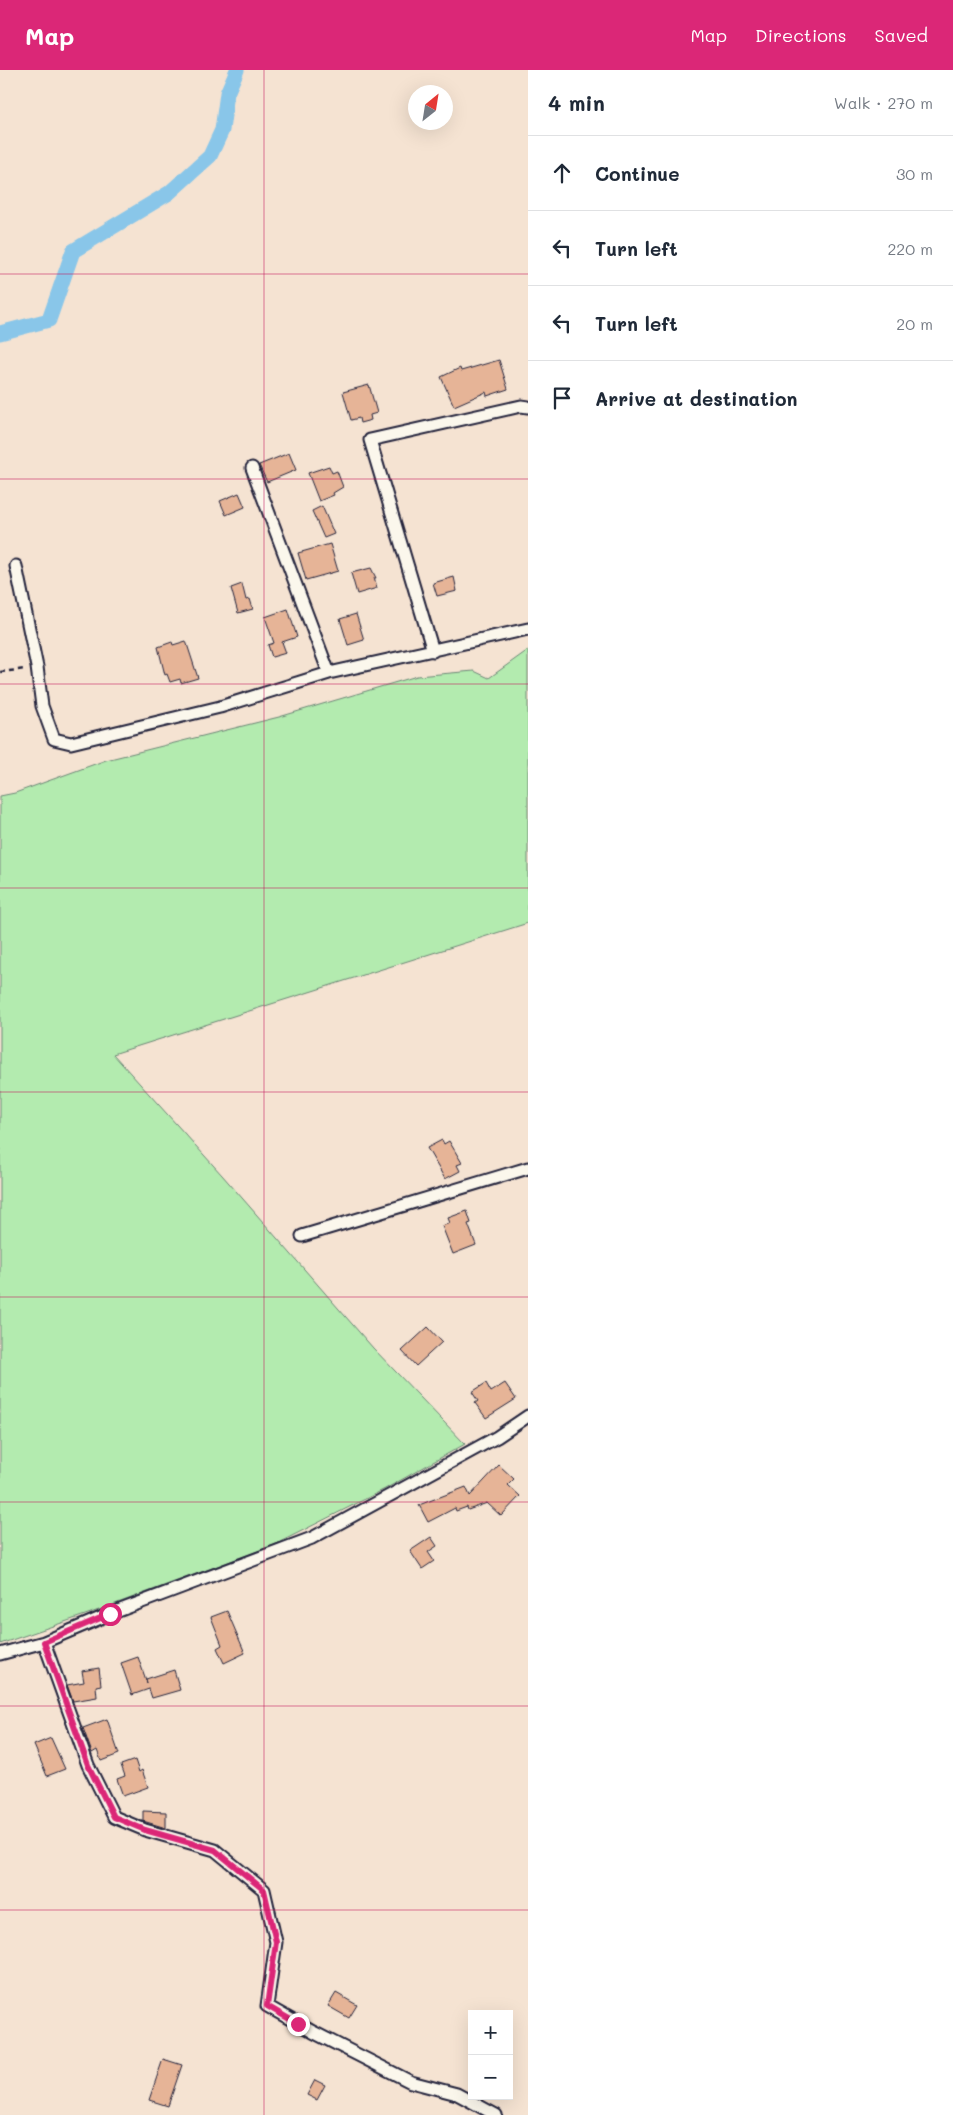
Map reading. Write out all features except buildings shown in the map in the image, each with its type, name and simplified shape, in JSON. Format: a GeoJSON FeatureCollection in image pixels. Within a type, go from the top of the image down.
{"type":"FeatureCollection","features":[{"type":"Feature","properties":{"kind":"street"},"geometry":{"type":"LineString","coordinates":[[433,651],[370,440],[521,406],[528,407]]}},
{"type":"Feature","properties":{"kind":"street"},"geometry":{"type":"LineString","coordinates":[[252,468],[329,673]]}},
{"type":"Feature","properties":{"kind":"street"},"geometry":{"type":"LineString","coordinates":[[16,566],[38,668],[42,706],[54,739],[71,743],[220,707],[329,673],[528,629]]}},
{"type":"Feature","properties":{"kind":"street"},"geometry":{"type":"LineString","coordinates":[[302,1236],[528,1168]]}},
{"type":"Feature","properties":{"kind":"street"},"geometry":{"type":"LineString","coordinates":[[0,1654],[44,1642],[110,1614],[312,1538],[497,1437],[528,1416]]}},
{"type":"Feature","properties":{"kind":"street"},"geometry":{"type":"LineString","coordinates":[[44,1642],[88,1765],[114,1817],[145,1830],[215,1850],[264,1890],[276,1942],[267,2006],[313,2032],[411,2082],[457,2094],[496,2115]]}},
{"type":"Feature","properties":{"kind":"path"},"geometry":{"type":"LineString","coordinates":[[0,672],[38,668]]}},
{"type":"Feature","properties":{"kind":"green space"},"geometry":{"type":"Polygon","coordinates":[[[528,650],[528,923],[113,1054],[373,1348],[465,1444],[385,1489],[274,1545],[88,1614],[0,1644],[0,796],[15,793],[106,760],[279,717],[417,676],[474,671],[489,678],[528,650]]]}},
{"type":"Feature","properties":{"kind":"waterway"},"geometry":{"type":"LineString","coordinates":[[0,333],[49,320],[73,251],[169,193],[210,156],[222,130],[227,93],[237,70]]}},
{"type":"Feature","properties":{"kind":"route"},"geometry":{"type":"LineString","coordinates":[[110,1614],[44,1642],[88,1765],[114,1817],[145,1830],[215,1850],[264,1890],[276,1942],[267,2006],[298,2024]]}}]}
